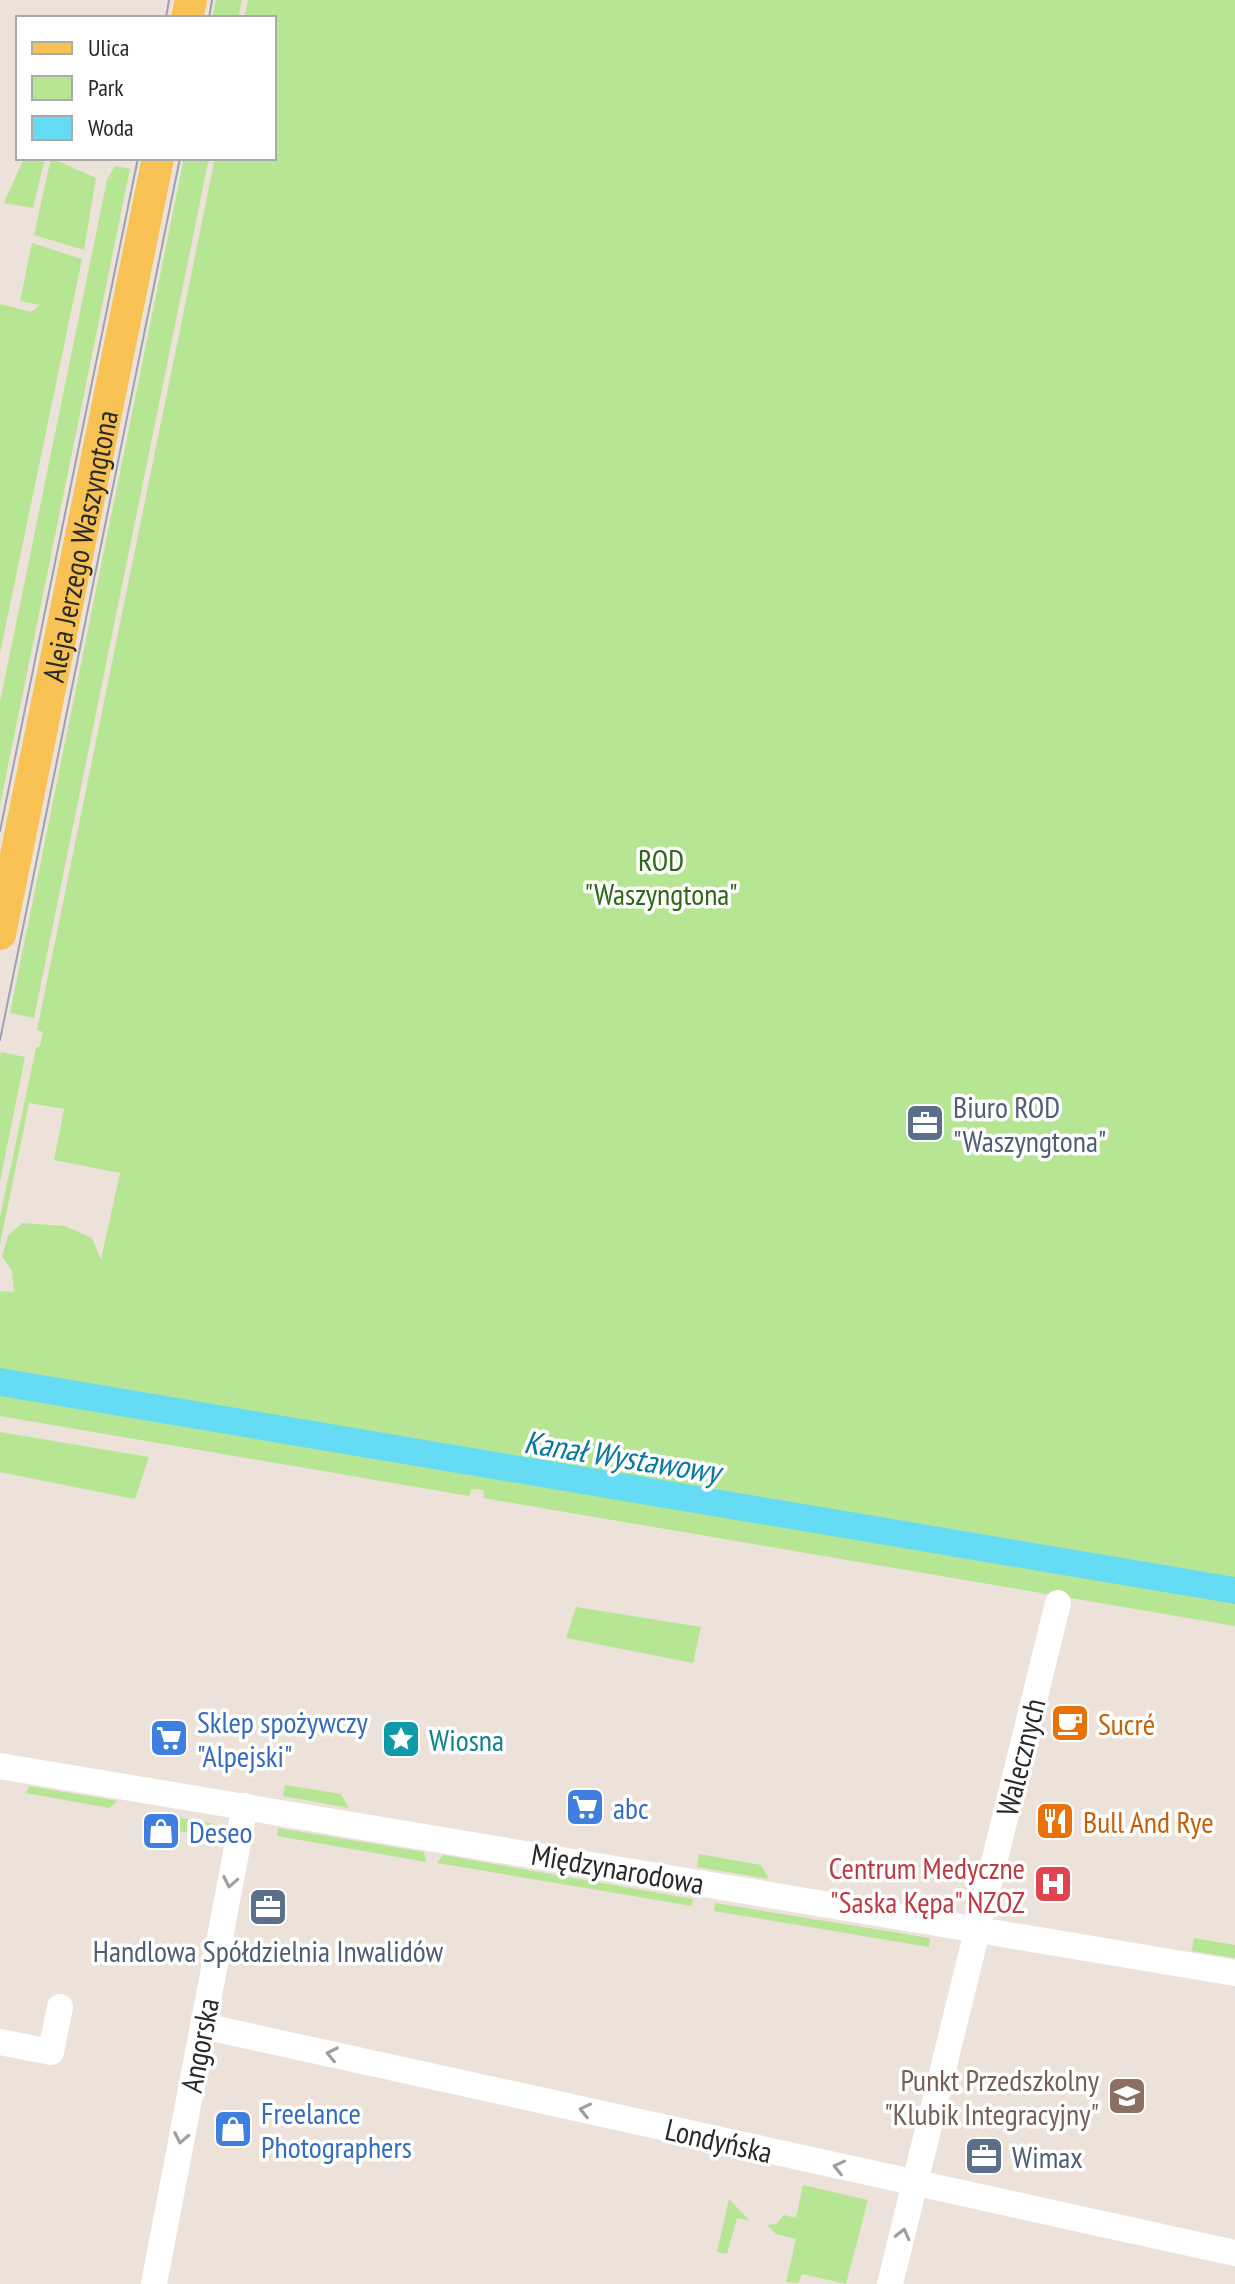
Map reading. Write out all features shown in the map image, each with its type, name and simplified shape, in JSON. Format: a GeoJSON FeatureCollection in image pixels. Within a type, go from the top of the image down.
{"type":"FeatureCollection","features":[{"type":"Feature","properties":{"kind":"main road","name":"Aleja Jerzego Waszyngtona"},"geometry":{"type":"LineString","coordinates":[[0,934],[158,160]]}},
{"type":"Feature","properties":{"kind":"street","name":"Walecznych"},"geometry":{"type":"LineString","coordinates":[[890,2284],[1058,1603]]}},
{"type":"Feature","properties":{"kind":"street","name":"Międzynarodowa"},"geometry":{"type":"LineString","coordinates":[[0,1766],[1235,1973]]}},
{"type":"Feature","properties":{"kind":"street","name":"Angorska"},"geometry":{"type":"LineString","coordinates":[[154,2284],[245,1806]]}},
{"type":"Feature","properties":{"kind":"street"},"geometry":{"type":"LineString","coordinates":[[0,2042],[51,2052],[60,2007]]}},
{"type":"Feature","properties":{"kind":"street","name":"Londyńska"},"geometry":{"type":"LineString","coordinates":[[203,2026],[1235,2253]]}},
{"type":"Feature","properties":{"kind":"green space"},"geometry":{"type":"Polygon","coordinates":[[[216,0],[242,0],[238,16],[212,16],[216,0]]]}},
{"type":"Feature","properties":{"kind":"green space","name":"ROD \"Waszyngtona\""},"geometry":{"type":"Polygon","coordinates":[[[248,0],[1235,0],[1235,1626],[483,1498],[484,1490],[472,1489],[469,1496],[0,1416],[0,1291],[14,1292],[12,1271],[2,1256],[8,1236],[22,1223],[65,1226],[92,1238],[101,1260],[120,1173],[54,1160],[64,1109],[29,1103],[0,1244],[0,1217],[36,1048],[40,1046],[43,1032],[37,1030],[215,160],[276,160],[276,16],[244,16],[248,0]]]}},
{"type":"Feature","properties":{"kind":"green space"},"geometry":{"type":"Polygon","coordinates":[[[23,160],[45,160],[33,208],[4,203],[23,160]]]}},
{"type":"Feature","properties":{"kind":"green space"},"geometry":{"type":"Polygon","coordinates":[[[51,160],[96,178],[84,250],[34,235],[51,160]]]}},
{"type":"Feature","properties":{"kind":"green space"},"geometry":{"type":"Polygon","coordinates":[[[184,160],[209,160],[34,1018],[10,1013],[184,160]]]}},
{"type":"Feature","properties":{"kind":"green space"},"geometry":{"type":"Polygon","coordinates":[[[115,166],[130,169],[0,805],[0,702],[107,180],[115,166]]]}},
{"type":"Feature","properties":{"kind":"green space"},"geometry":{"type":"Polygon","coordinates":[[[32,243],[82,259],[0,653],[0,304],[31,312],[40,305],[20,301],[32,243]]]}},
{"type":"Feature","properties":{"kind":"green space"},"geometry":{"type":"Polygon","coordinates":[[[1,1052],[25,1057],[0,1181],[0,1058],[1,1052]]]}},
{"type":"Feature","properties":{"kind":"green space"},"geometry":{"type":"Polygon","coordinates":[[[0,1432],[149,1457],[135,1499],[0,1472],[0,1432]]]}},
{"type":"Feature","properties":{"kind":"green space"},"geometry":{"type":"Polygon","coordinates":[[[576,1607],[701,1627],[693,1663],[566,1638],[576,1607]]]}},
{"type":"Feature","properties":{"kind":"green space"},"geometry":{"type":"Polygon","coordinates":[[[285,1785],[341,1794],[349,1808],[283,1796],[285,1785]]]}},
{"type":"Feature","properties":{"kind":"green space"},"geometry":{"type":"Polygon","coordinates":[[[29,1786],[118,1801],[109,1808],[26,1793],[29,1786]]]}},
{"type":"Feature","properties":{"kind":"green space"},"geometry":{"type":"Polygon","coordinates":[[[159,1814],[215,1824],[213,1837],[156,1827],[159,1814]]]}},
{"type":"Feature","properties":{"kind":"green space"},"geometry":{"type":"Polygon","coordinates":[[[278,1828],[424,1852],[426,1862],[277,1836],[278,1828]]]}},
{"type":"Feature","properties":{"kind":"green space"},"geometry":{"type":"Polygon","coordinates":[[[699,1854],[761,1865],[769,1879],[697,1867],[699,1854]]]}},
{"type":"Feature","properties":{"kind":"green space"},"geometry":{"type":"Polygon","coordinates":[[[443,1855],[693,1899],[692,1906],[437,1863],[443,1855]]]}},
{"type":"Feature","properties":{"kind":"green space"},"geometry":{"type":"Polygon","coordinates":[[[715,1903],[930,1938],[929,1947],[714,1911],[715,1903]]]}},
{"type":"Feature","properties":{"kind":"green space"},"geometry":{"type":"Polygon","coordinates":[[[1194,1938],[1235,1945],[1235,1958],[1192,1951],[1194,1938]]]}},
{"type":"Feature","properties":{"kind":"green space"},"geometry":{"type":"Polygon","coordinates":[[[803,2185],[868,2200],[846,2284],[802,2274],[798,2283],[786,2282],[796,2239],[776,2234],[767,2225],[776,2224],[784,2215],[796,2218],[803,2185]]]}},
{"type":"Feature","properties":{"kind":"green space"},"geometry":{"type":"Polygon","coordinates":[[[729,2199],[750,2221],[737,2218],[727,2254],[717,2252],[729,2199]]]}},
{"type":"Feature","properties":{"kind":"water"},"geometry":{"type":"Polygon","coordinates":[[[0,1368],[1235,1577],[1235,1604],[0,1396],[0,1368]]]}},
{"type":"Feature","properties":{"kind":"tram line"},"geometry":{"type":"LineString","coordinates":[[166,16],[169,0]]}},
{"type":"Feature","properties":{"kind":"tram line"},"geometry":{"type":"LineString","coordinates":[[209,16],[212,0]]}},
{"type":"Feature","properties":{"kind":"tram line"},"geometry":{"type":"LineString","coordinates":[[0,831],[138,160]]}},
{"type":"Feature","properties":{"kind":"tram line"},"geometry":{"type":"LineString","coordinates":[[0,1040],[180,160]]}},
{"type":"Feature","properties":{"kind":"place","name":"Biuro ROD \"Waszyngtona\""},"geometry":{"type":"Point","coordinates":[925,1123]}},
{"type":"Feature","properties":{"kind":"place","name":"Sucré"},"geometry":{"type":"Point","coordinates":[1070,1723]}},
{"type":"Feature","properties":{"kind":"place","name":"Sklep spożywczy \"Alpejski\""},"geometry":{"type":"Point","coordinates":[169,1738]}},
{"type":"Feature","properties":{"kind":"place","name":"Wiosna"},"geometry":{"type":"Point","coordinates":[401,1739]}},
{"type":"Feature","properties":{"kind":"place","name":"abc"},"geometry":{"type":"Point","coordinates":[585,1807]}},
{"type":"Feature","properties":{"kind":"place","name":"Bull And Rye"},"geometry":{"type":"Point","coordinates":[1055,1821]}},
{"type":"Feature","properties":{"kind":"place","name":"Deseo"},"geometry":{"type":"Point","coordinates":[161,1831]}},
{"type":"Feature","properties":{"kind":"place","name":"Centrum Medyczne \"Saska Kępa\" NZOZ"},"geometry":{"type":"Point","coordinates":[1053,1884]}},
{"type":"Feature","properties":{"kind":"place","name":"Handlowa Spółdzielnia Inwalidów"},"geometry":{"type":"Point","coordinates":[268,1907]}},
{"type":"Feature","properties":{"kind":"place","name":"Punkt Przedszkolny \"Klubik Integracyjny\""},"geometry":{"type":"Point","coordinates":[1127,2096]}},
{"type":"Feature","properties":{"kind":"place","name":"Freelance Photographers"},"geometry":{"type":"Point","coordinates":[233,2129]}},
{"type":"Feature","properties":{"kind":"place","name":"Wimax"},"geometry":{"type":"Point","coordinates":[984,2156]}},
{"type":"Feature","properties":{"kind":"water label","name":"Kanał Wystawowy"},"geometry":{"type":"Point","coordinates":[622,1456]}}]}
